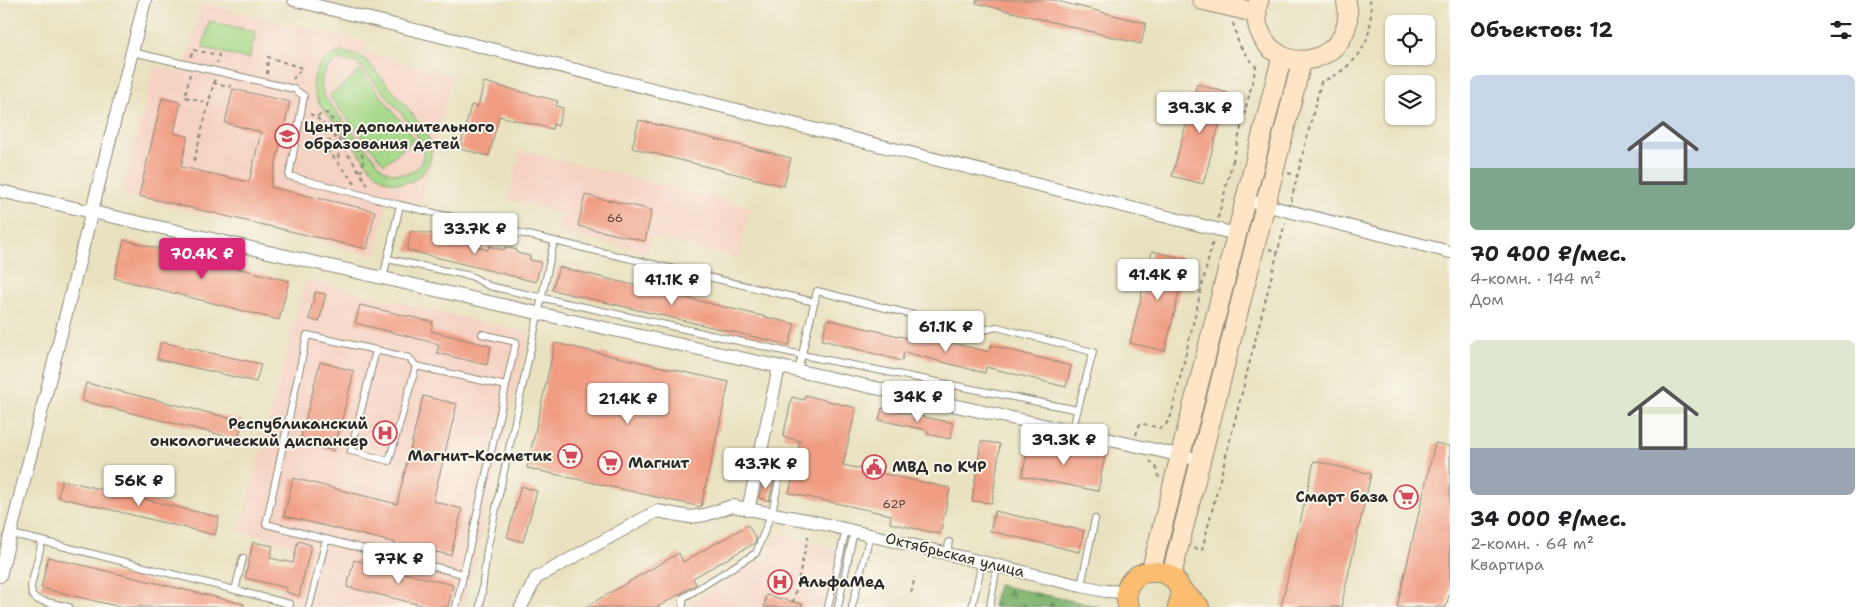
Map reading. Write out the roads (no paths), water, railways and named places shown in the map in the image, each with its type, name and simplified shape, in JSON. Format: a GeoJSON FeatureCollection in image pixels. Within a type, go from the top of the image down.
{"type":"FeatureCollection","features":[{"type":"Feature","properties":{"kind":"main road"},"geometry":{"type":"LineString","coordinates":[[1151,571],[1158,571],[1176,591],[1199,607]]}},
{"type":"Feature","properties":{"kind":"main road","name":"Октябрьская улица"},"geometry":{"type":"LineString","coordinates":[[1128,600],[1137,576],[1151,571]]}},
{"type":"Feature","properties":{"kind":"street"},"geometry":{"type":"LineString","coordinates":[[0,576],[145,0]]}},
{"type":"Feature","properties":{"kind":"street"},"geometry":{"type":"LineString","coordinates":[[294,0],[1236,234]]}},
{"type":"Feature","properties":{"kind":"street"},"geometry":{"type":"LineString","coordinates":[[1202,0],[1236,8],[1258,6],[1261,34],[1269,47],[1282,56],[1302,60],[1312,60],[1326,54],[1338,44],[1346,31],[1348,16],[1346,0]]}},
{"type":"Feature","properties":{"kind":"street"},"geometry":{"type":"LineString","coordinates":[[1151,571],[1282,56]]}},
{"type":"Feature","properties":{"kind":"street"},"geometry":{"type":"LineString","coordinates":[[1176,591],[1179,544],[1302,60]]}},
{"type":"Feature","properties":{"kind":"street"},"geometry":{"type":"LineString","coordinates":[[0,191],[537,313],[1201,460]]}},
{"type":"Feature","properties":{"kind":"street"},"geometry":{"type":"LineString","coordinates":[[1245,200],[1450,252]]}},
{"type":"Feature","properties":{"kind":"street"},"geometry":{"type":"LineString","coordinates":[[748,510],[780,367]]}},
{"type":"Feature","properties":{"kind":"street","name":"Октябрьская улица"},"geometry":{"type":"LineString","coordinates":[[521,607],[536,578],[657,511],[690,517],[705,515],[732,506],[778,514],[870,535],[948,548],[982,562],[1106,591],[1128,600]]}},
{"type":"Feature","properties":{"kind":"lane"},"geometry":{"type":"LineString","coordinates":[[132,52],[294,89],[304,96],[289,176],[400,205],[815,302]]}},
{"type":"Feature","properties":{"kind":"lane"},"geometry":{"type":"LineString","coordinates":[[383,278],[400,205]]}},
{"type":"Feature","properties":{"kind":"lane"},"geometry":{"type":"LineString","coordinates":[[480,607],[487,550],[540,297],[554,241]]}},
{"type":"Feature","properties":{"kind":"lane"},"geometry":{"type":"LineString","coordinates":[[387,259],[471,276],[489,286],[802,355],[1078,410]]}},
{"type":"Feature","properties":{"kind":"lane"},"geometry":{"type":"LineString","coordinates":[[798,371],[818,291],[980,331],[997,327],[1093,352],[1072,431]]}},
{"type":"Feature","properties":{"kind":"lane"},"geometry":{"type":"LineString","coordinates":[[456,607],[516,342],[482,334]]}},
{"type":"Feature","properties":{"kind":"lane"},"geometry":{"type":"LineString","coordinates":[[463,574],[266,524],[307,335],[409,358],[416,366],[506,386]]}},
{"type":"Feature","properties":{"kind":"lane"},"geometry":{"type":"LineString","coordinates":[[376,350],[351,451],[389,461],[416,366]]}},
{"type":"Feature","properties":{"kind":"lane"},"geometry":{"type":"LineString","coordinates":[[683,607],[683,598],[756,553],[778,514],[780,476]]}},
{"type":"Feature","properties":{"kind":"lane"},"geometry":{"type":"LineString","coordinates":[[1081,586],[1095,519]]}},
{"type":"Feature","properties":{"kind":"lane"},"geometry":{"type":"LineString","coordinates":[[828,607],[850,530]]}},
{"type":"Feature","properties":{"kind":"lane"},"geometry":{"type":"LineString","coordinates":[[838,607],[850,530]]}},
{"type":"Feature","properties":{"kind":"lane"},"geometry":{"type":"LineString","coordinates":[[10,534],[290,604],[289,607]]}},
{"type":"Feature","properties":{"kind":"lane"},"geometry":{"type":"LineString","coordinates":[[852,607],[870,535]]}},
{"type":"Feature","properties":{"kind":"lane"},"geometry":{"type":"LineString","coordinates":[[309,607],[326,540]]}},
{"type":"Feature","properties":{"kind":"lane"},"geometry":{"type":"LineString","coordinates":[[42,541],[31,586],[32,595],[38,600],[69,607]]}},
{"type":"Feature","properties":{"kind":"lane"},"geometry":{"type":"LineString","coordinates":[[235,590],[243,558]]}},
{"type":"Feature","properties":{"kind":"lane"},"geometry":{"type":"LineString","coordinates":[[972,607],[982,562]]}},
{"type":"Feature","properties":{"kind":"lane"},"geometry":{"type":"LineString","coordinates":[[990,607],[996,565]]}},
{"type":"Feature","properties":{"kind":"place","name":"Центр дополнительного образования детей"},"geometry":{"type":"Point","coordinates":[287,136]}},
{"type":"Feature","properties":{"kind":"place","name":"Республиканский онкологический диспансер"},"geometry":{"type":"Point","coordinates":[385,433]}},
{"type":"Feature","properties":{"kind":"place","name":"Магнит-Косметик"},"geometry":{"type":"Point","coordinates":[570,456]}},
{"type":"Feature","properties":{"kind":"place","name":"Магнит"},"geometry":{"type":"Point","coordinates":[610,463]}},
{"type":"Feature","properties":{"kind":"place","name":"МВД по КЧР"},"geometry":{"type":"Point","coordinates":[874,467]}},
{"type":"Feature","properties":{"kind":"place","name":"Смарт база"},"geometry":{"type":"Point","coordinates":[1406,497]}},
{"type":"Feature","properties":{"kind":"place","name":"АльфаМед"},"geometry":{"type":"Point","coordinates":[780,582]}}]}
